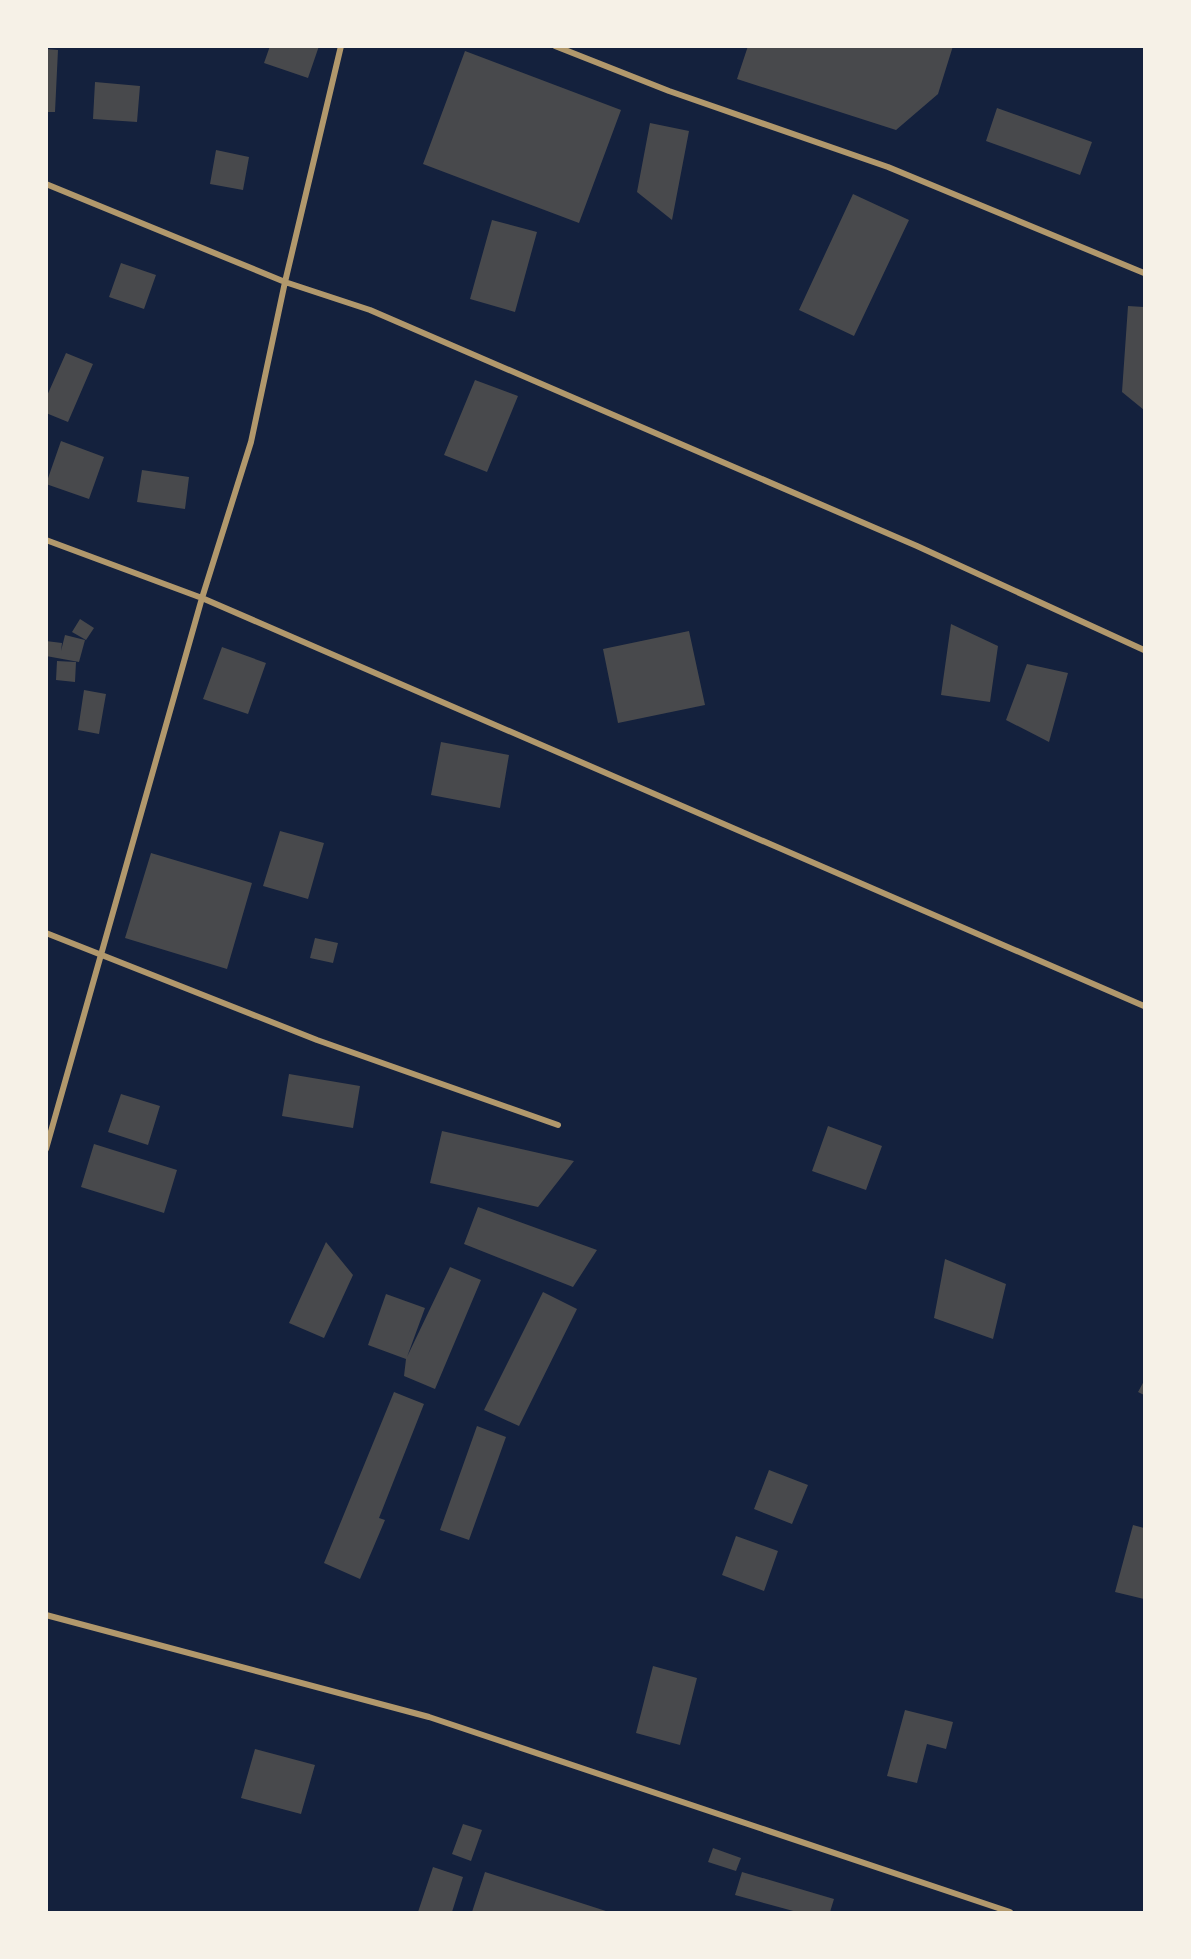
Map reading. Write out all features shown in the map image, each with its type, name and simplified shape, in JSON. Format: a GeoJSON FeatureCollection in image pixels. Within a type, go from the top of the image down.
{"type":"FeatureCollection","features":[{"type":"Feature","properties":{"kind":"street"},"geometry":{"type":"LineString","coordinates":[[46,1149],[202,598],[250,442],[341,46]]}},
{"type":"Feature","properties":{"kind":"street"},"geometry":{"type":"LineString","coordinates":[[555,46],[669,92],[888,167],[1144,273]]}},
{"type":"Feature","properties":{"kind":"street"},"geometry":{"type":"LineString","coordinates":[[46,184],[285,282],[381,315],[917,546],[1144,650]]}},
{"type":"Feature","properties":{"kind":"street"},"geometry":{"type":"LineString","coordinates":[[46,540],[202,598],[1144,1006]]}},
{"type":"Feature","properties":{"kind":"street"},"geometry":{"type":"LineString","coordinates":[[46,933],[102,953],[317,1040],[558,1125]]}},
{"type":"Feature","properties":{"kind":"street"},"geometry":{"type":"LineString","coordinates":[[46,1615],[429,1717],[1010,1912]]}},
{"type":"Feature","properties":{"kind":"building"},"geometry":{"type":"Polygon","coordinates":[[[270,46],[319,46],[308,78],[264,63],[270,46]]]}},
{"type":"Feature","properties":{"kind":"building"},"geometry":{"type":"Polygon","coordinates":[[[748,46],[953,46],[938,94],[896,130],[737,79],[748,46]]]}},
{"type":"Feature","properties":{"kind":"building"},"geometry":{"type":"Polygon","coordinates":[[[46,49],[58,50],[55,112],[46,112],[46,49]]]}},
{"type":"Feature","properties":{"kind":"building"},"geometry":{"type":"Polygon","coordinates":[[[465,51],[621,110],[579,223],[423,164],[465,51]]]}},
{"type":"Feature","properties":{"kind":"building"},"geometry":{"type":"Polygon","coordinates":[[[95,82],[140,86],[137,122],[93,119],[95,82]]]}},
{"type":"Feature","properties":{"kind":"building"},"geometry":{"type":"Polygon","coordinates":[[[997,108],[1092,142],[1080,175],[986,141],[997,108]]]}},
{"type":"Feature","properties":{"kind":"building"},"geometry":{"type":"Polygon","coordinates":[[[650,123],[689,131],[672,220],[637,192],[650,123]]]}},
{"type":"Feature","properties":{"kind":"building"},"geometry":{"type":"Polygon","coordinates":[[[216,150],[249,157],[243,190],[210,184],[216,150]]]}},
{"type":"Feature","properties":{"kind":"building"},"geometry":{"type":"Polygon","coordinates":[[[853,194],[909,220],[854,336],[799,310],[853,194]]]}},
{"type":"Feature","properties":{"kind":"building"},"geometry":{"type":"Polygon","coordinates":[[[492,220],[537,232],[515,312],[470,299],[492,220]]]}},
{"type":"Feature","properties":{"kind":"building"},"geometry":{"type":"Polygon","coordinates":[[[121,263],[156,275],[144,309],[109,297],[121,263]]]}},
{"type":"Feature","properties":{"kind":"building"},"geometry":{"type":"Polygon","coordinates":[[[1128,306],[1144,307],[1144,410],[1122,392],[1128,306]]]}},
{"type":"Feature","properties":{"kind":"building"},"geometry":{"type":"Polygon","coordinates":[[[66,353],[93,364],[68,422],[46,413],[46,398],[66,353]]]}},
{"type":"Feature","properties":{"kind":"building"},"geometry":{"type":"Polygon","coordinates":[[[475,380],[518,396],[487,472],[444,455],[475,380]]]}},
{"type":"Feature","properties":{"kind":"building"},"geometry":{"type":"Polygon","coordinates":[[[61,441],[104,457],[89,499],[46,484],[61,441]]]}},
{"type":"Feature","properties":{"kind":"building"},"geometry":{"type":"Polygon","coordinates":[[[142,470],[189,477],[185,509],[137,502],[142,470]]]}},
{"type":"Feature","properties":{"kind":"building"},"geometry":{"type":"Polygon","coordinates":[[[80,619],[94,628],[86,640],[72,632],[80,619]]]}},
{"type":"Feature","properties":{"kind":"building"},"geometry":{"type":"Polygon","coordinates":[[[951,624],[998,646],[990,702],[941,695],[951,624]]]}},
{"type":"Feature","properties":{"kind":"building"},"geometry":{"type":"Polygon","coordinates":[[[689,631],[705,705],[618,723],[603,649],[689,631]]]}},
{"type":"Feature","properties":{"kind":"building"},"geometry":{"type":"Polygon","coordinates":[[[65,635],[85,640],[79,662],[46,656],[46,641],[62,643],[61,651],[65,635]]]}},
{"type":"Feature","properties":{"kind":"building"},"geometry":{"type":"Polygon","coordinates":[[[222,647],[266,663],[248,714],[203,699],[222,647]]]}},
{"type":"Feature","properties":{"kind":"building"},"geometry":{"type":"Polygon","coordinates":[[[57,661],[76,662],[75,682],[56,680],[57,661]]]}},
{"type":"Feature","properties":{"kind":"building"},"geometry":{"type":"Polygon","coordinates":[[[1027,664],[1068,673],[1049,742],[1006,720],[1027,664]]]}},
{"type":"Feature","properties":{"kind":"building"},"geometry":{"type":"Polygon","coordinates":[[[84,690],[106,694],[99,734],[78,730],[84,690]]]}},
{"type":"Feature","properties":{"kind":"building"},"geometry":{"type":"Polygon","coordinates":[[[441,742],[509,755],[500,808],[431,795],[441,742]]]}},
{"type":"Feature","properties":{"kind":"building"},"geometry":{"type":"Polygon","coordinates":[[[280,831],[324,843],[308,899],[263,886],[280,831]]]}},
{"type":"Feature","properties":{"kind":"building"},"geometry":{"type":"Polygon","coordinates":[[[151,853],[252,883],[227,969],[125,938],[151,853]]]}},
{"type":"Feature","properties":{"kind":"building"},"geometry":{"type":"Polygon","coordinates":[[[315,938],[338,943],[333,963],[310,958],[315,938]]]}},
{"type":"Feature","properties":{"kind":"building"},"geometry":{"type":"Polygon","coordinates":[[[289,1074],[360,1086],[353,1128],[282,1116],[289,1074]]]}},
{"type":"Feature","properties":{"kind":"building"},"geometry":{"type":"Polygon","coordinates":[[[121,1094],[160,1106],[148,1145],[108,1132],[121,1094]]]}},
{"type":"Feature","properties":{"kind":"building"},"geometry":{"type":"Polygon","coordinates":[[[828,1126],[882,1146],[866,1190],[812,1171],[828,1126]]]}},
{"type":"Feature","properties":{"kind":"building"},"geometry":{"type":"Polygon","coordinates":[[[442,1131],[574,1161],[538,1207],[430,1183],[442,1131]]]}},
{"type":"Feature","properties":{"kind":"building"},"geometry":{"type":"Polygon","coordinates":[[[94,1144],[177,1170],[164,1213],[81,1187],[94,1144]]]}},
{"type":"Feature","properties":{"kind":"building"},"geometry":{"type":"Polygon","coordinates":[[[478,1207],[597,1250],[573,1287],[464,1244],[478,1207]]]}},
{"type":"Feature","properties":{"kind":"building"},"geometry":{"type":"Polygon","coordinates":[[[326,1242],[353,1275],[324,1338],[289,1323],[326,1242]]]}},
{"type":"Feature","properties":{"kind":"building"},"geometry":{"type":"Polygon","coordinates":[[[945,1259],[1006,1284],[993,1339],[934,1318],[945,1259]]]}},
{"type":"Feature","properties":{"kind":"building"},"geometry":{"type":"Polygon","coordinates":[[[450,1267],[481,1280],[435,1389],[404,1376],[406,1359],[368,1345],[386,1294],[425,1308],[407,1357],[450,1267]]]}},
{"type":"Feature","properties":{"kind":"building"},"geometry":{"type":"Polygon","coordinates":[[[543,1292],[577,1309],[519,1426],[484,1410],[543,1292]]]}},
{"type":"Feature","properties":{"kind":"building"},"geometry":{"type":"Polygon","coordinates":[[[1144,1381],[1144,1395],[1138,1392],[1144,1381]]]}},
{"type":"Feature","properties":{"kind":"building"},"geometry":{"type":"Polygon","coordinates":[[[394,1392],[424,1404],[379,1518],[385,1520],[360,1579],[324,1563],[394,1392]]]}},
{"type":"Feature","properties":{"kind":"building"},"geometry":{"type":"Polygon","coordinates":[[[477,1426],[506,1437],[469,1540],[440,1530],[477,1426]]]}},
{"type":"Feature","properties":{"kind":"building"},"geometry":{"type":"Polygon","coordinates":[[[769,1470],[808,1485],[792,1524],[754,1509],[769,1470]]]}},
{"type":"Feature","properties":{"kind":"building"},"geometry":{"type":"Polygon","coordinates":[[[1133,1525],[1144,1528],[1144,1599],[1115,1592],[1133,1525]]]}},
{"type":"Feature","properties":{"kind":"building"},"geometry":{"type":"Polygon","coordinates":[[[736,1536],[778,1551],[764,1591],[722,1575],[736,1536]]]}},
{"type":"Feature","properties":{"kind":"building"},"geometry":{"type":"Polygon","coordinates":[[[653,1666],[697,1678],[680,1745],[636,1733],[653,1666]]]}},
{"type":"Feature","properties":{"kind":"building"},"geometry":{"type":"Polygon","coordinates":[[[905,1710],[953,1722],[946,1749],[927,1744],[917,1783],[887,1776],[905,1710]]]}},
{"type":"Feature","properties":{"kind":"building"},"geometry":{"type":"Polygon","coordinates":[[[255,1749],[315,1765],[301,1814],[241,1798],[255,1749]]]}},
{"type":"Feature","properties":{"kind":"building"},"geometry":{"type":"Polygon","coordinates":[[[463,1824],[482,1830],[471,1861],[452,1854],[463,1824]]]}},
{"type":"Feature","properties":{"kind":"building"},"geometry":{"type":"Polygon","coordinates":[[[713,1848],[741,1858],[736,1871],[708,1862],[713,1848]]]}},
{"type":"Feature","properties":{"kind":"building"},"geometry":{"type":"Polygon","coordinates":[[[433,1867],[463,1877],[452,1912],[418,1912],[433,1867]]]}},
{"type":"Feature","properties":{"kind":"building"},"geometry":{"type":"Polygon","coordinates":[[[485,1872],[609,1912],[472,1912],[485,1872]]]}},
{"type":"Feature","properties":{"kind":"building"},"geometry":{"type":"Polygon","coordinates":[[[742,1872],[834,1899],[830,1912],[797,1912],[735,1895],[742,1872]]]}}]}
